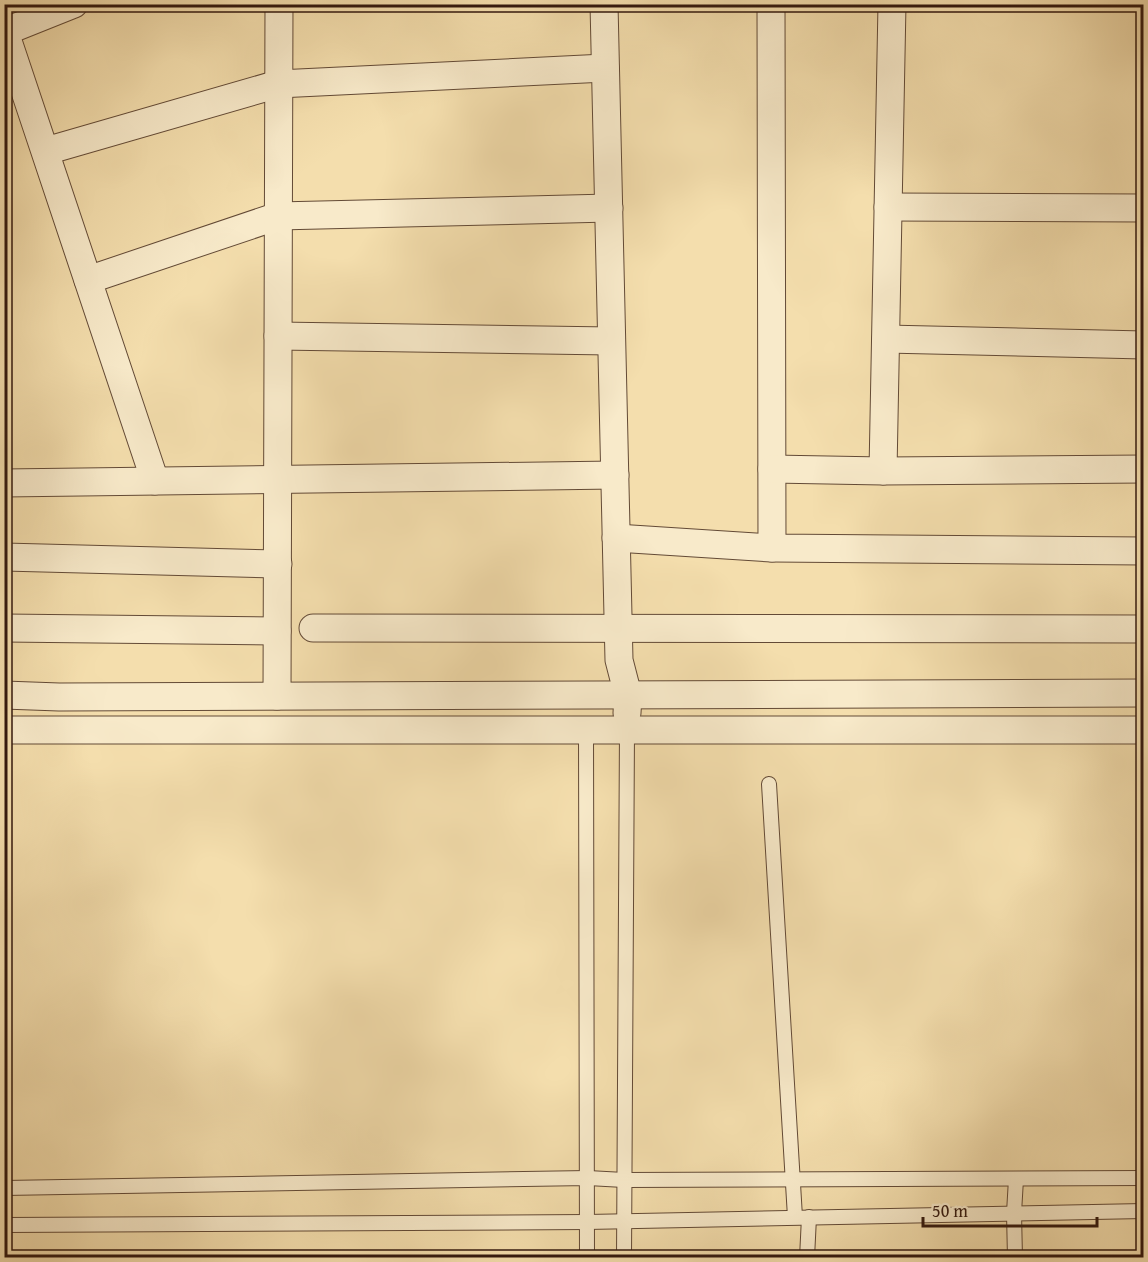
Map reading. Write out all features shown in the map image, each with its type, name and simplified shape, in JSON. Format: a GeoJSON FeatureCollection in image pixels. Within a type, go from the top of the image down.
{"type":"FeatureCollection","features":[{"type":"Feature","properties":{"kind":"street"},"geometry":{"type":"LineString","coordinates":[[74,4],[5,31],[155,481]]}},
{"type":"Feature","properties":{"kind":"street"},"geometry":{"type":"LineString","coordinates":[[277,696],[279,4]]}},
{"type":"Feature","properties":{"kind":"street"},"geometry":{"type":"LineString","coordinates":[[604,4],[619,660],[628,696],[627,731]]}},
{"type":"Feature","properties":{"kind":"street"},"geometry":{"type":"LineString","coordinates":[[771,4],[772,548]]}},
{"type":"Feature","properties":{"kind":"street"},"geometry":{"type":"LineString","coordinates":[[883,471],[892,4]]}},
{"type":"Feature","properties":{"kind":"street"},"geometry":{"type":"LineString","coordinates":[[46,151],[278,84],[605,68]]}},
{"type":"Feature","properties":{"kind":"street"},"geometry":{"type":"LineString","coordinates":[[888,207],[1143,208]]}},
{"type":"Feature","properties":{"kind":"street"},"geometry":{"type":"LineString","coordinates":[[88,280],[278,216],[609,208]]}},
{"type":"Feature","properties":{"kind":"street"},"geometry":{"type":"LineString","coordinates":[[278,336],[612,341]]}},
{"type":"Feature","properties":{"kind":"street"},"geometry":{"type":"LineString","coordinates":[[886,339],[1143,345]]}},
{"type":"Feature","properties":{"kind":"street"},"geometry":{"type":"LineString","coordinates":[[772,469],[883,471],[1143,469]]}},
{"type":"Feature","properties":{"kind":"street"},"geometry":{"type":"LineString","coordinates":[[4,483],[615,475]]}},
{"type":"Feature","properties":{"kind":"street"},"geometry":{"type":"LineString","coordinates":[[616,538],[772,548],[1143,551]]}},
{"type":"Feature","properties":{"kind":"street"},"geometry":{"type":"LineString","coordinates":[[4,557],[278,564]]}},
{"type":"Feature","properties":{"kind":"street"},"geometry":{"type":"LineString","coordinates":[[4,628],[278,631]]}},
{"type":"Feature","properties":{"kind":"street"},"geometry":{"type":"LineString","coordinates":[[313,628],[1143,629]]}},
{"type":"Feature","properties":{"kind":"street"},"geometry":{"type":"LineString","coordinates":[[586,730],[590,694],[619,660]]}},
{"type":"Feature","properties":{"kind":"street"},"geometry":{"type":"LineString","coordinates":[[4,695],[59,697],[1143,693]]}},
{"type":"Feature","properties":{"kind":"street"},"geometry":{"type":"LineString","coordinates":[[4,730],[1143,730]]}},
{"type":"Feature","properties":{"kind":"lane"},"geometry":{"type":"LineString","coordinates":[[586,730],[587,1257]]}},
{"type":"Feature","properties":{"kind":"lane"},"geometry":{"type":"LineString","coordinates":[[624,1257],[627,731]]}},
{"type":"Feature","properties":{"kind":"lane"},"geometry":{"type":"LineString","coordinates":[[768,784],[792,1179],[802,1217],[807,1257]]}},
{"type":"Feature","properties":{"kind":"lane"},"geometry":{"type":"LineString","coordinates":[[4,1188],[588,1178],[624,1180],[1143,1178]]}},
{"type":"Feature","properties":{"kind":"lane"},"geometry":{"type":"LineString","coordinates":[[1015,1257],[1016,1179]]}},
{"type":"Feature","properties":{"kind":"lane"},"geometry":{"type":"LineString","coordinates":[[4,1225],[587,1222],[1143,1211]]}}]}
